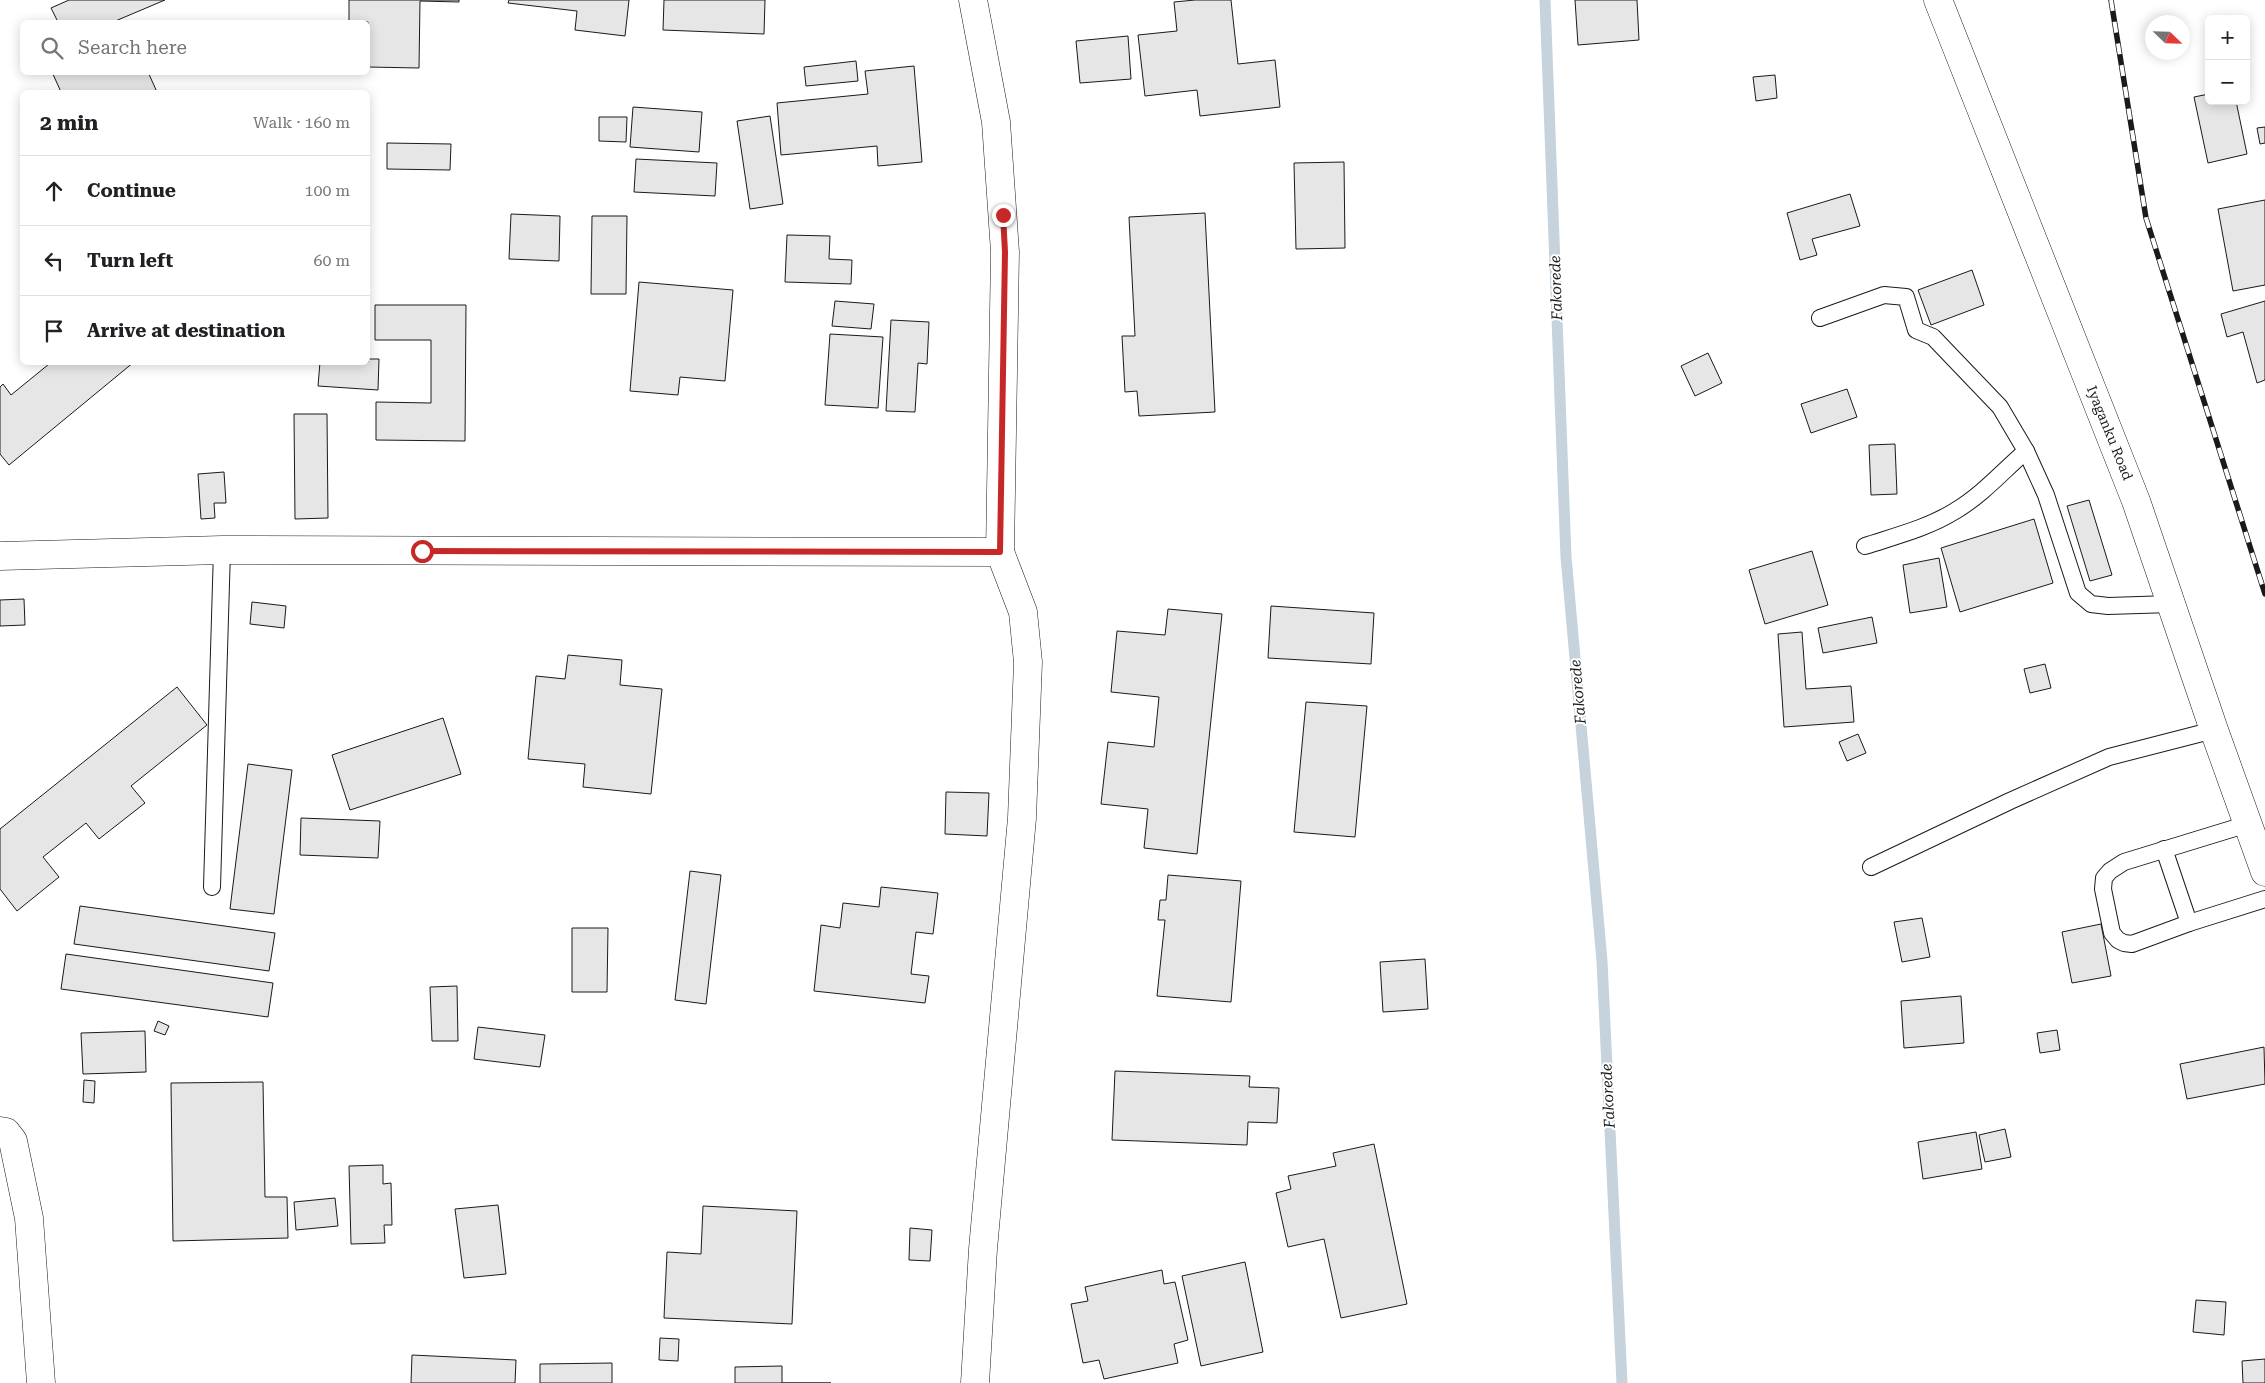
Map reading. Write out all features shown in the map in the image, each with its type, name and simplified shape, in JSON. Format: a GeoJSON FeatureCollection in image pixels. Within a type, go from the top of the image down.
{"type":"FeatureCollection","features":[{"type":"Feature","properties":{"kind":"main road"},"geometry":{"type":"LineString","coordinates":[[973,0],[996,122],[1005,252],[1000,552],[1022,612],[1028,662],[1022,818],[983,1249],[975,1383]]}},
{"type":"Feature","properties":{"kind":"main road","name":"Iyaganku Road"},"geometry":{"type":"LineString","coordinates":[[1938,0],[2136,500],[2214,730],[2265,872]]}},
{"type":"Feature","properties":{"kind":"main road"},"geometry":{"type":"LineString","coordinates":[[0,556],[222,550],[1000,552]]}},
{"type":"Feature","properties":{"kind":"main road"},"geometry":{"type":"LineString","coordinates":[[0,1131],[6,1132],[13,1142],[29,1218],[41,1383]]}},
{"type":"Feature","properties":{"kind":"lane"},"geometry":{"type":"LineString","coordinates":[[1820,318],[1884,295],[1906,298],[1916,330],[1934,337],[2000,407],[2026,451],[2046,495],[2078,593],[2091,604],[2108,606],[2171,604]]}},
{"type":"Feature","properties":{"kind":"lane"},"geometry":{"type":"LineString","coordinates":[[1865,546],[1917,529],[1955,512],[1978,495],[2026,451]]}},
{"type":"Feature","properties":{"kind":"lane"},"geometry":{"type":"LineString","coordinates":[[212,887],[222,550]]}},
{"type":"Feature","properties":{"kind":"lane"},"geometry":{"type":"LineString","coordinates":[[1872,867],[2010,801],[2109,757],[2214,730]]}},
{"type":"Feature","properties":{"kind":"lane"},"geometry":{"type":"LineString","coordinates":[[2248,824],[2124,862],[2110,871],[2104,878],[2103,889],[2112,933],[2118,940],[2132,944],[2189,923],[2265,899]]}},
{"type":"Feature","properties":{"kind":"lane"},"geometry":{"type":"LineString","coordinates":[[2164,849],[2189,923]]}},
{"type":"Feature","properties":{"kind":"building"},"geometry":{"type":"Polygon","coordinates":[[[69,0],[165,0],[118,20],[57,20],[51,8],[69,0]]]}},
{"type":"Feature","properties":{"kind":"building"},"geometry":{"type":"Polygon","coordinates":[[[349,0],[459,0],[459,2],[420,1],[419,68],[370,67],[370,20],[349,20],[349,0]]]}},
{"type":"Feature","properties":{"kind":"building"},"geometry":{"type":"Polygon","coordinates":[[[509,0],[629,0],[625,36],[575,30],[577,11],[508,3],[509,0]]]}},
{"type":"Feature","properties":{"kind":"building"},"geometry":{"type":"Polygon","coordinates":[[[664,0],[765,0],[764,34],[663,30],[664,0]]]}},
{"type":"Feature","properties":{"kind":"building"},"geometry":{"type":"Polygon","coordinates":[[[1231,0],[1238,64],[1275,60],[1280,107],[1200,116],[1197,90],[1145,96],[1138,35],[1177,31],[1174,2],[1231,0]]]}},
{"type":"Feature","properties":{"kind":"building"},"geometry":{"type":"Polygon","coordinates":[[[1575,0],[1637,0],[1639,40],[1578,45],[1575,0]]]}},
{"type":"Feature","properties":{"kind":"building"},"geometry":{"type":"Polygon","coordinates":[[[1128,36],[1131,79],[1080,83],[1076,41],[1128,36]]]}},
{"type":"Feature","properties":{"kind":"building"},"geometry":{"type":"Polygon","coordinates":[[[856,61],[858,81],[806,86],[804,67],[856,61]]]}},
{"type":"Feature","properties":{"kind":"building"},"geometry":{"type":"Polygon","coordinates":[[[914,66],[922,162],[878,166],[877,146],[781,155],[777,103],[868,94],[865,71],[914,66]]]}},
{"type":"Feature","properties":{"kind":"building"},"geometry":{"type":"Polygon","coordinates":[[[53,75],[149,75],[156,90],[60,90],[53,75]]]}},
{"type":"Feature","properties":{"kind":"building"},"geometry":{"type":"Polygon","coordinates":[[[1775,75],[1777,98],[1756,101],[1753,77],[1775,75]]]}},
{"type":"Feature","properties":{"kind":"building"},"geometry":{"type":"Polygon","coordinates":[[[2205,95],[2205,105],[2237,105],[2247,154],[2208,163],[2194,97],[2205,95]]]}},
{"type":"Feature","properties":{"kind":"building"},"geometry":{"type":"Polygon","coordinates":[[[633,107],[702,112],[699,152],[630,147],[633,107]]]}},
{"type":"Feature","properties":{"kind":"building"},"geometry":{"type":"Polygon","coordinates":[[[770,116],[783,204],[750,209],[737,121],[770,116]]]}},
{"type":"Feature","properties":{"kind":"building"},"geometry":{"type":"Polygon","coordinates":[[[599,117],[627,117],[626,142],[599,141],[599,117]]]}},
{"type":"Feature","properties":{"kind":"building"},"geometry":{"type":"Polygon","coordinates":[[[2265,127],[2265,143],[2260,144],[2257,128],[2265,127]]]}},
{"type":"Feature","properties":{"kind":"building"},"geometry":{"type":"Polygon","coordinates":[[[387,143],[451,144],[450,170],[387,169],[387,143]]]}},
{"type":"Feature","properties":{"kind":"building"},"geometry":{"type":"Polygon","coordinates":[[[636,159],[717,163],[715,196],[634,192],[636,159]]]}},
{"type":"Feature","properties":{"kind":"building"},"geometry":{"type":"Polygon","coordinates":[[[1344,162],[1345,248],[1296,249],[1294,163],[1344,162]]]}},
{"type":"Feature","properties":{"kind":"building"},"geometry":{"type":"Polygon","coordinates":[[[1850,194],[1860,226],[1812,239],[1817,255],[1800,260],[1787,213],[1850,194]]]}},
{"type":"Feature","properties":{"kind":"building"},"geometry":{"type":"Polygon","coordinates":[[[2265,200],[2265,285],[2233,291],[2218,209],[2265,200]]]}},
{"type":"Feature","properties":{"kind":"building"},"geometry":{"type":"Polygon","coordinates":[[[1205,213],[1215,412],[1139,416],[1137,391],[1125,392],[1122,336],[1135,336],[1129,217],[1205,213]]]}},
{"type":"Feature","properties":{"kind":"building"},"geometry":{"type":"Polygon","coordinates":[[[511,214],[560,216],[559,261],[509,259],[511,214]]]}},
{"type":"Feature","properties":{"kind":"building"},"geometry":{"type":"Polygon","coordinates":[[[592,216],[627,216],[626,294],[591,294],[592,216]]]}},
{"type":"Feature","properties":{"kind":"building"},"geometry":{"type":"Polygon","coordinates":[[[787,235],[830,236],[829,259],[852,260],[851,284],[785,282],[787,235]]]}},
{"type":"Feature","properties":{"kind":"building"},"geometry":{"type":"Polygon","coordinates":[[[1972,270],[1984,305],[1931,325],[1918,290],[1972,270]]]}},
{"type":"Feature","properties":{"kind":"building"},"geometry":{"type":"Polygon","coordinates":[[[639,282],[733,290],[725,381],[680,377],[678,395],[630,391],[639,282]]]}},
{"type":"Feature","properties":{"kind":"building"},"geometry":{"type":"Polygon","coordinates":[[[835,301],[874,304],[871,329],[832,326],[835,301]]]}},
{"type":"Feature","properties":{"kind":"building"},"geometry":{"type":"Polygon","coordinates":[[[2265,301],[2265,380],[2257,383],[2243,332],[2227,337],[2221,314],[2265,301]]]}},
{"type":"Feature","properties":{"kind":"building"},"geometry":{"type":"Polygon","coordinates":[[[375,305],[466,305],[465,441],[376,440],[376,402],[431,403],[431,340],[375,340],[375,305]]]}},
{"type":"Feature","properties":{"kind":"building"},"geometry":{"type":"Polygon","coordinates":[[[891,320],[929,322],[927,364],[918,363],[915,412],[886,411],[891,320]]]}},
{"type":"Feature","properties":{"kind":"building"},"geometry":{"type":"Polygon","coordinates":[[[830,334],[883,337],[878,408],[825,405],[830,334]]]}},
{"type":"Feature","properties":{"kind":"building"},"geometry":{"type":"Polygon","coordinates":[[[1708,353],[1722,383],[1695,396],[1681,366],[1708,353]]]}},
{"type":"Feature","properties":{"kind":"building"},"geometry":{"type":"Polygon","coordinates":[[[370,359],[379,359],[378,390],[318,386],[320,365],[370,365],[370,359]]]}},
{"type":"Feature","properties":{"kind":"building"},"geometry":{"type":"Polygon","coordinates":[[[48,365],[130,365],[9,465],[0,454],[0,387],[3,384],[11,395],[48,365]]]}},
{"type":"Feature","properties":{"kind":"building"},"geometry":{"type":"Polygon","coordinates":[[[1847,389],[1857,417],[1811,433],[1801,404],[1847,389]]]}},
{"type":"Feature","properties":{"kind":"building"},"geometry":{"type":"Polygon","coordinates":[[[294,414],[327,414],[328,518],[295,519],[294,414]]]}},
{"type":"Feature","properties":{"kind":"building"},"geometry":{"type":"Polygon","coordinates":[[[1895,444],[1897,494],[1871,495],[1869,445],[1895,444]]]}},
{"type":"Feature","properties":{"kind":"building"},"geometry":{"type":"Polygon","coordinates":[[[224,472],[226,503],[214,503],[215,518],[201,519],[198,474],[224,472]]]}},
{"type":"Feature","properties":{"kind":"building"},"geometry":{"type":"Polygon","coordinates":[[[2089,500],[2112,575],[2090,581],[2067,506],[2089,500]]]}},
{"type":"Feature","properties":{"kind":"building"},"geometry":{"type":"Polygon","coordinates":[[[2034,519],[2053,583],[1960,612],[1941,548],[2034,519]]]}},
{"type":"Feature","properties":{"kind":"building"},"geometry":{"type":"Polygon","coordinates":[[[1812,551],[1828,605],[1765,624],[1749,570],[1812,551]]]}},
{"type":"Feature","properties":{"kind":"building"},"geometry":{"type":"Polygon","coordinates":[[[1939,558],[1947,607],[1910,613],[1903,565],[1939,558]]]}},
{"type":"Feature","properties":{"kind":"building"},"geometry":{"type":"Polygon","coordinates":[[[24,599],[25,625],[0,626],[0,600],[24,599]]]}},
{"type":"Feature","properties":{"kind":"building"},"geometry":{"type":"Polygon","coordinates":[[[252,602],[286,606],[284,628],[250,624],[252,602]]]}},
{"type":"Feature","properties":{"kind":"building"},"geometry":{"type":"Polygon","coordinates":[[[1271,606],[1374,613],[1371,664],[1268,658],[1271,606]]]}},
{"type":"Feature","properties":{"kind":"building"},"geometry":{"type":"Polygon","coordinates":[[[1168,609],[1222,614],[1197,854],[1144,848],[1148,809],[1101,804],[1108,742],[1154,747],[1159,697],[1111,692],[1117,631],[1165,635],[1168,609]]]}},
{"type":"Feature","properties":{"kind":"building"},"geometry":{"type":"Polygon","coordinates":[[[1872,617],[1877,643],[1823,653],[1818,628],[1872,617]]]}},
{"type":"Feature","properties":{"kind":"building"},"geometry":{"type":"Polygon","coordinates":[[[1802,632],[1806,689],[1851,686],[1854,722],[1784,727],[1778,634],[1802,632]]]}},
{"type":"Feature","properties":{"kind":"building"},"geometry":{"type":"Polygon","coordinates":[[[568,655],[622,660],[620,685],[662,689],[651,794],[583,787],[585,764],[528,759],[536,676],[565,679],[568,655]]]}},
{"type":"Feature","properties":{"kind":"building"},"geometry":{"type":"Polygon","coordinates":[[[2045,664],[2051,688],[2030,693],[2024,669],[2045,664]]]}},
{"type":"Feature","properties":{"kind":"building"},"geometry":{"type":"Polygon","coordinates":[[[177,687],[207,725],[131,786],[145,803],[99,839],[86,823],[43,857],[59,877],[17,911],[0,889],[0,829],[177,687]]]}},
{"type":"Feature","properties":{"kind":"building"},"geometry":{"type":"Polygon","coordinates":[[[1306,702],[1367,706],[1355,837],[1294,832],[1306,702]]]}},
{"type":"Feature","properties":{"kind":"building"},"geometry":{"type":"Polygon","coordinates":[[[443,718],[461,774],[350,810],[332,755],[443,718]]]}},
{"type":"Feature","properties":{"kind":"building"},"geometry":{"type":"Polygon","coordinates":[[[1858,734],[1866,753],[1847,761],[1839,742],[1858,734]]]}},
{"type":"Feature","properties":{"kind":"building"},"geometry":{"type":"Polygon","coordinates":[[[248,764],[292,770],[274,914],[230,909],[248,764]]]}},
{"type":"Feature","properties":{"kind":"building"},"geometry":{"type":"Polygon","coordinates":[[[946,792],[989,793],[987,836],[945,834],[946,792]]]}},
{"type":"Feature","properties":{"kind":"building"},"geometry":{"type":"Polygon","coordinates":[[[301,818],[380,821],[378,858],[300,855],[301,818]]]}},
{"type":"Feature","properties":{"kind":"building"},"geometry":{"type":"Polygon","coordinates":[[[690,871],[721,875],[706,1004],[675,1000],[690,871]]]}},
{"type":"Feature","properties":{"kind":"building"},"geometry":{"type":"Polygon","coordinates":[[[1168,875],[1241,881],[1231,1002],[1157,996],[1165,920],[1158,920],[1160,900],[1166,900],[1168,875]]]}},
{"type":"Feature","properties":{"kind":"building"},"geometry":{"type":"Polygon","coordinates":[[[881,887],[938,893],[933,934],[916,932],[911,974],[929,976],[925,1003],[814,991],[821,925],[840,928],[843,903],[879,907],[881,887]]]}},
{"type":"Feature","properties":{"kind":"building"},"geometry":{"type":"Polygon","coordinates":[[[80,906],[275,933],[269,971],[74,944],[80,906]]]}},
{"type":"Feature","properties":{"kind":"building"},"geometry":{"type":"Polygon","coordinates":[[[1922,918],[1930,957],[1902,962],[1894,922],[1922,918]]]}},
{"type":"Feature","properties":{"kind":"building"},"geometry":{"type":"Polygon","coordinates":[[[2101,924],[2111,976],[2072,983],[2062,932],[2101,924]]]}},
{"type":"Feature","properties":{"kind":"building"},"geometry":{"type":"Polygon","coordinates":[[[572,928],[608,928],[607,992],[572,992],[572,928]]]}},
{"type":"Feature","properties":{"kind":"building"},"geometry":{"type":"Polygon","coordinates":[[[66,954],[273,983],[268,1017],[61,989],[66,954]]]}},
{"type":"Feature","properties":{"kind":"building"},"geometry":{"type":"Polygon","coordinates":[[[1425,959],[1428,1009],[1383,1012],[1380,962],[1425,959]]]}},
{"type":"Feature","properties":{"kind":"building"},"geometry":{"type":"Polygon","coordinates":[[[457,986],[458,1041],[432,1041],[430,987],[457,986]]]}},
{"type":"Feature","properties":{"kind":"building"},"geometry":{"type":"Polygon","coordinates":[[[1961,996],[1964,1043],[1904,1048],[1901,1001],[1961,996]]]}},
{"type":"Feature","properties":{"kind":"building"},"geometry":{"type":"Polygon","coordinates":[[[158,1021],[169,1026],[165,1035],[154,1031],[158,1021]]]}},
{"type":"Feature","properties":{"kind":"building"},"geometry":{"type":"Polygon","coordinates":[[[478,1027],[545,1035],[540,1067],[474,1059],[478,1027]]]}},
{"type":"Feature","properties":{"kind":"building"},"geometry":{"type":"Polygon","coordinates":[[[2057,1030],[2060,1050],[2040,1053],[2037,1033],[2057,1030]]]}},
{"type":"Feature","properties":{"kind":"building"},"geometry":{"type":"Polygon","coordinates":[[[145,1031],[146,1072],[83,1074],[81,1033],[145,1031]]]}},
{"type":"Feature","properties":{"kind":"building"},"geometry":{"type":"Polygon","coordinates":[[[2264,1047],[2265,1084],[2187,1099],[2180,1064],[2264,1047]]]}},
{"type":"Feature","properties":{"kind":"building"},"geometry":{"type":"Polygon","coordinates":[[[1115,1071],[1250,1076],[1249,1087],[1279,1088],[1277,1123],[1248,1122],[1247,1145],[1112,1140],[1115,1071]]]}},
{"type":"Feature","properties":{"kind":"building"},"geometry":{"type":"Polygon","coordinates":[[[84,1080],[95,1081],[94,1103],[83,1102],[84,1080]]]}},
{"type":"Feature","properties":{"kind":"building"},"geometry":{"type":"Polygon","coordinates":[[[263,1082],[265,1197],[287,1197],[288,1238],[173,1241],[171,1083],[263,1082]]]}},
{"type":"Feature","properties":{"kind":"building"},"geometry":{"type":"Polygon","coordinates":[[[2005,1129],[2011,1157],[1985,1162],[1979,1135],[2005,1129]]]}},
{"type":"Feature","properties":{"kind":"building"},"geometry":{"type":"Polygon","coordinates":[[[1976,1132],[1982,1169],[1923,1179],[1918,1142],[1976,1132]]]}},
{"type":"Feature","properties":{"kind":"building"},"geometry":{"type":"Polygon","coordinates":[[[1374,1144],[1407,1304],[1341,1318],[1324,1239],[1288,1247],[1276,1193],[1291,1189],[1288,1176],[1336,1166],[1333,1153],[1374,1144]]]}},
{"type":"Feature","properties":{"kind":"building"},"geometry":{"type":"Polygon","coordinates":[[[383,1165],[383,1184],[391,1183],[392,1225],[384,1225],[385,1243],[351,1244],[349,1166],[383,1165]]]}},
{"type":"Feature","properties":{"kind":"building"},"geometry":{"type":"Polygon","coordinates":[[[335,1198],[338,1226],[296,1230],[294,1202],[335,1198]]]}},
{"type":"Feature","properties":{"kind":"building"},"geometry":{"type":"Polygon","coordinates":[[[498,1205],[506,1274],[464,1278],[455,1209],[498,1205]]]}},
{"type":"Feature","properties":{"kind":"building"},"geometry":{"type":"Polygon","coordinates":[[[703,1206],[797,1211],[792,1324],[664,1318],[667,1252],[701,1254],[703,1206]]]}},
{"type":"Feature","properties":{"kind":"building"},"geometry":{"type":"Polygon","coordinates":[[[910,1228],[932,1230],[930,1261],[909,1260],[910,1228]]]}},
{"type":"Feature","properties":{"kind":"building"},"geometry":{"type":"Polygon","coordinates":[[[1245,1262],[1263,1352],[1201,1366],[1182,1276],[1245,1262]]]}},
{"type":"Feature","properties":{"kind":"building"},"geometry":{"type":"Polygon","coordinates":[[[1162,1270],[1164,1284],[1175,1282],[1188,1340],[1174,1344],[1178,1363],[1104,1379],[1099,1360],[1083,1363],[1071,1304],[1088,1301],[1085,1287],[1162,1270]]]}},
{"type":"Feature","properties":{"kind":"building"},"geometry":{"type":"Polygon","coordinates":[[[2196,1300],[2226,1302],[2224,1335],[2193,1332],[2196,1300]]]}},
{"type":"Feature","properties":{"kind":"building"},"geometry":{"type":"Polygon","coordinates":[[[660,1338],[679,1339],[678,1361],[659,1360],[660,1338]]]}},
{"type":"Feature","properties":{"kind":"building"},"geometry":{"type":"Polygon","coordinates":[[[412,1355],[516,1360],[515,1383],[411,1383],[412,1355]]]}},
{"type":"Feature","properties":{"kind":"building"},"geometry":{"type":"Polygon","coordinates":[[[2265,1359],[2265,1383],[2243,1383],[2242,1361],[2265,1359]]]}},
{"type":"Feature","properties":{"kind":"building"},"geometry":{"type":"Polygon","coordinates":[[[612,1363],[612,1383],[540,1383],[540,1364],[612,1363]]]}},
{"type":"Feature","properties":{"kind":"building"},"geometry":{"type":"Polygon","coordinates":[[[782,1366],[782,1383],[735,1383],[735,1367],[782,1366]]]}},
{"type":"Feature","properties":{"kind":"waterway","name":"Fakorede"},"geometry":{"type":"LineString","coordinates":[[1545,0],[1566,557],[1602,961],[1622,1383]]}},
{"type":"Feature","properties":{"kind":"railway"},"geometry":{"type":"LineString","coordinates":[[2111,0],[2146,218],[2265,594]]}},
{"type":"Feature","properties":{"kind":"route"},"geometry":{"type":"LineString","coordinates":[[422,551],[1000,552],[1005,252],[1003,215]]}}]}
